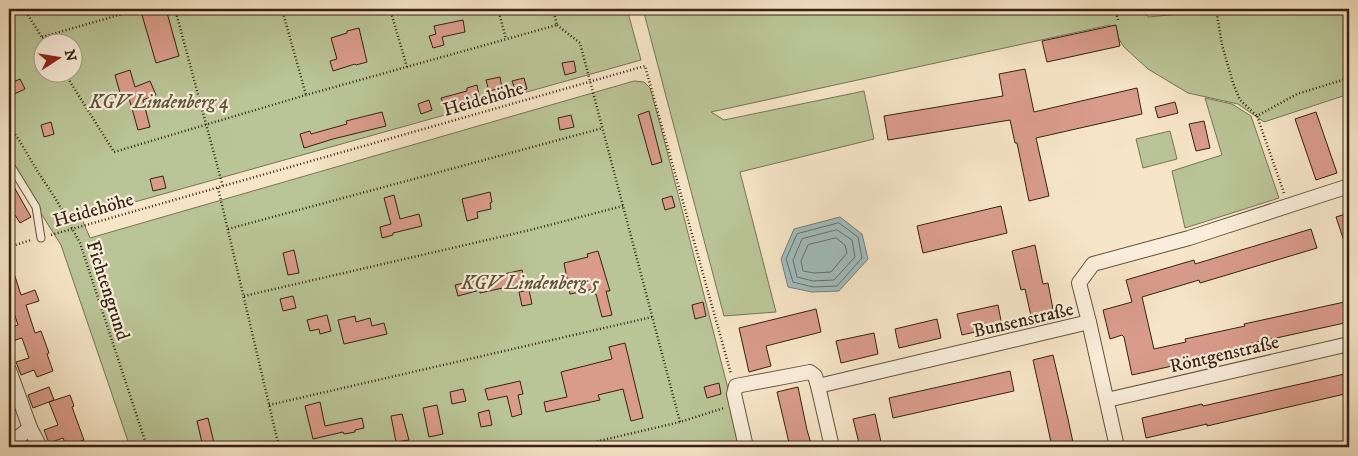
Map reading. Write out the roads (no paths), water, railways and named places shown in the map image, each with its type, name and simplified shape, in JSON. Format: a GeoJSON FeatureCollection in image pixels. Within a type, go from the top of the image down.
{"type":"FeatureCollection","features":[{"type":"Feature","properties":{"kind":"street","name":"Bunsenstraße"},"geometry":{"type":"LineString","coordinates":[[818,386],[1089,322],[1079,283],[1093,264],[1189,238],[1349,186]]}},
{"type":"Feature","properties":{"kind":"street"},"geometry":{"type":"LineString","coordinates":[[1089,322],[1117,447]]}},
{"type":"Feature","properties":{"kind":"street","name":"Röntgenstraße"},"geometry":{"type":"LineString","coordinates":[[1106,400],[1349,344]]}},
{"type":"Feature","properties":{"kind":"street"},"geometry":{"type":"LineString","coordinates":[[9,370],[30,428],[40,447]]}},
{"type":"Feature","properties":{"kind":"street"},"geometry":{"type":"LineString","coordinates":[[746,447],[734,394],[736,386],[810,372],[815,376],[818,386],[832,447]]}},
{"type":"Feature","properties":{"kind":"street"},"geometry":{"type":"LineString","coordinates":[[9,445],[30,428]]}},
{"type":"Feature","properties":{"kind":"lane"},"geometry":{"type":"LineString","coordinates":[[9,163],[36,207],[42,238]]}},
{"type":"Feature","properties":{"kind":"water"},"geometry":{"type":"Polygon","coordinates":[[[840,217],[862,234],[868,259],[839,291],[812,292],[788,287],[781,259],[794,229],[840,217]]]}},
{"type":"Feature","properties":{"kind":"park label","name":"KGV Lindenberg 4"},"geometry":{"type":"Point","coordinates":[159,101]}},
{"type":"Feature","properties":{"kind":"park label","name":"KGV Lindenberg 5"},"geometry":{"type":"Point","coordinates":[530,282]}}]}
